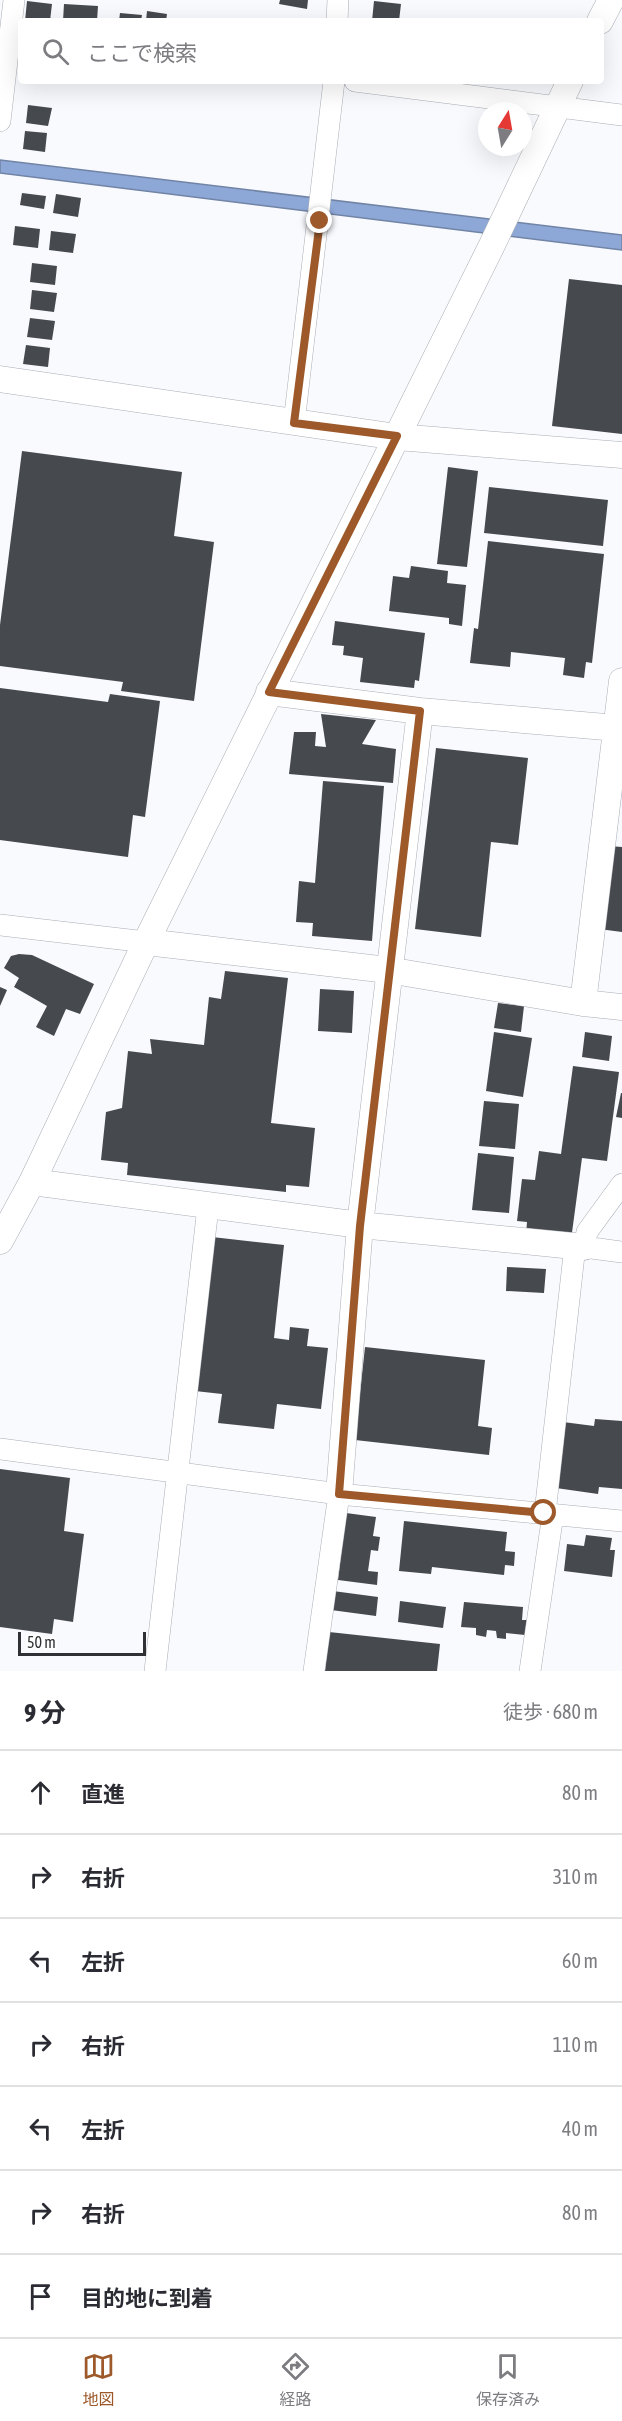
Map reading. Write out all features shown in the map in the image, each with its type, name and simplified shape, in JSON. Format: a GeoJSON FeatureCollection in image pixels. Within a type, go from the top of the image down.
{"type":"FeatureCollection","features":[{"type":"Feature","properties":{"kind":"street"},"geometry":{"type":"LineString","coordinates":[[0,121],[14,0]]}},
{"type":"Feature","properties":{"kind":"street"},"geometry":{"type":"LineString","coordinates":[[337,18],[338,0]]}},
{"type":"Feature","properties":{"kind":"street"},"geometry":{"type":"LineString","coordinates":[[602,18],[611,0]]}},
{"type":"Feature","properties":{"kind":"street"},"geometry":{"type":"LineString","coordinates":[[294,423],[320,221],[334,84]]}},
{"type":"Feature","properties":{"kind":"street"},"geometry":{"type":"LineString","coordinates":[[377,84],[622,116]]}},
{"type":"Feature","properties":{"kind":"street"},"geometry":{"type":"LineString","coordinates":[[0,1241],[32,1182],[146,942],[492,245],[568,84]]}},
{"type":"Feature","properties":{"kind":"street"},"geometry":{"type":"LineString","coordinates":[[0,379],[397,436],[622,455]]}},
{"type":"Feature","properties":{"kind":"street"},"geometry":{"type":"LineString","coordinates":[[583,1003],[622,681]]}},
{"type":"Feature","properties":{"kind":"street"},"geometry":{"type":"LineString","coordinates":[[269,692],[420,711],[616,728]]}},
{"type":"Feature","properties":{"kind":"street"},"geometry":{"type":"LineString","coordinates":[[314,1671],[339,1494],[360,1226],[388,970],[420,711]]}},
{"type":"Feature","properties":{"kind":"street"},"geometry":{"type":"LineString","coordinates":[[0,925],[388,970],[583,1003],[622,1007]]}},
{"type":"Feature","properties":{"kind":"street"},"geometry":{"type":"LineString","coordinates":[[32,1182],[360,1226],[622,1252]]}},
{"type":"Feature","properties":{"kind":"street"},"geometry":{"type":"LineString","coordinates":[[530,1671],[579,1247],[587,1232],[622,1184]]}},
{"type":"Feature","properties":{"kind":"street"},"geometry":{"type":"LineString","coordinates":[[155,1671],[208,1207]]}},
{"type":"Feature","properties":{"kind":"street"},"geometry":{"type":"LineString","coordinates":[[0,1449],[339,1494],[622,1521]]}},
{"type":"Feature","properties":{"kind":"water"},"geometry":{"type":"Polygon","coordinates":[[[0,160],[622,235],[622,250],[0,173],[0,160]]]}},
{"type":"Feature","properties":{"kind":"building"},"geometry":{"type":"Polygon","coordinates":[[[280,0],[308,0],[307,9],[279,4],[280,0]]]}},
{"type":"Feature","properties":{"kind":"building"},"geometry":{"type":"Polygon","coordinates":[[[27,1],[52,4],[50,18],[25,18],[27,1]]]}},
{"type":"Feature","properties":{"kind":"building"},"geometry":{"type":"Polygon","coordinates":[[[374,1],[401,4],[399,18],[372,18],[374,1]]]}},
{"type":"Feature","properties":{"kind":"building"},"geometry":{"type":"Polygon","coordinates":[[[64,4],[98,6],[97,18],[63,18],[64,4]]]}},
{"type":"Feature","properties":{"kind":"building"},"geometry":{"type":"Polygon","coordinates":[[[147,11],[167,14],[166,18],[146,18],[147,11]]]}},
{"type":"Feature","properties":{"kind":"building"},"geometry":{"type":"Polygon","coordinates":[[[120,13],[142,15],[142,18],[119,18],[120,13]]]}},
{"type":"Feature","properties":{"kind":"building"},"geometry":{"type":"Polygon","coordinates":[[[28,105],[52,108],[48,126],[26,123],[28,105]]]}},
{"type":"Feature","properties":{"kind":"building"},"geometry":{"type":"Polygon","coordinates":[[[25,131],[47,133],[45,152],[23,149],[25,131]]]}},
{"type":"Feature","properties":{"kind":"building"},"geometry":{"type":"Polygon","coordinates":[[[22,193],[46,196],[44,209],[20,205],[22,193]]]}},
{"type":"Feature","properties":{"kind":"building"},"geometry":{"type":"Polygon","coordinates":[[[56,194],[81,198],[78,217],[53,213],[56,194]]]}},
{"type":"Feature","properties":{"kind":"building"},"geometry":{"type":"Polygon","coordinates":[[[15,226],[40,229],[38,248],[13,245],[15,226]]]}},
{"type":"Feature","properties":{"kind":"building"},"geometry":{"type":"Polygon","coordinates":[[[51,231],[76,234],[73,253],[49,250],[51,231]]]}},
{"type":"Feature","properties":{"kind":"building"},"geometry":{"type":"Polygon","coordinates":[[[32,263],[57,266],[55,285],[30,282],[32,263]]]}},
{"type":"Feature","properties":{"kind":"building"},"geometry":{"type":"Polygon","coordinates":[[[569,279],[622,285],[622,434],[552,426],[569,279]]]}},
{"type":"Feature","properties":{"kind":"building"},"geometry":{"type":"Polygon","coordinates":[[[32,290],[57,293],[54,312],[30,309],[32,290]]]}},
{"type":"Feature","properties":{"kind":"building"},"geometry":{"type":"Polygon","coordinates":[[[30,318],[55,321],[52,340],[27,337],[30,318]]]}},
{"type":"Feature","properties":{"kind":"building"},"geometry":{"type":"Polygon","coordinates":[[[26,345],[50,348],[48,367],[23,364],[26,345]]]}},
{"type":"Feature","properties":{"kind":"building"},"geometry":{"type":"Polygon","coordinates":[[[22,451],[182,472],[174,536],[214,542],[194,701],[121,691],[123,682],[0,666],[0,625],[22,451]]]}},
{"type":"Feature","properties":{"kind":"building"},"geometry":{"type":"Polygon","coordinates":[[[448,467],[478,471],[467,567],[437,564],[448,467]]]}},
{"type":"Feature","properties":{"kind":"building"},"geometry":{"type":"Polygon","coordinates":[[[489,487],[608,500],[603,546],[484,533],[489,487]]]}},
{"type":"Feature","properties":{"kind":"building"},"geometry":{"type":"Polygon","coordinates":[[[488,541],[604,554],[592,663],[586,662],[584,678],[563,675],[565,658],[511,652],[510,667],[470,663],[474,628],[478,629],[488,541]]]}},
{"type":"Feature","properties":{"kind":"building"},"geometry":{"type":"Polygon","coordinates":[[[411,566],[448,571],[447,583],[466,585],[462,626],[449,624],[449,618],[389,611],[393,576],[409,578],[411,566]]]}},
{"type":"Feature","properties":{"kind":"building"},"geometry":{"type":"Polygon","coordinates":[[[335,621],[425,633],[419,681],[415,680],[414,688],[360,682],[363,658],[343,655],[344,646],[332,645],[335,621]]]}},
{"type":"Feature","properties":{"kind":"building"},"geometry":{"type":"Polygon","coordinates":[[[0,688],[108,702],[110,694],[160,701],[145,817],[133,815],[128,857],[0,840],[0,688]]]}},
{"type":"Feature","properties":{"kind":"building"},"geometry":{"type":"Polygon","coordinates":[[[321,714],[376,720],[362,744],[396,749],[393,783],[289,774],[294,732],[316,732],[315,746],[326,747],[321,714]]]}},
{"type":"Feature","properties":{"kind":"building"},"geometry":{"type":"Polygon","coordinates":[[[436,748],[528,758],[518,845],[491,842],[481,937],[415,929],[436,748]]]}},
{"type":"Feature","properties":{"kind":"building"},"geometry":{"type":"Polygon","coordinates":[[[323,781],[384,786],[372,941],[312,936],[313,923],[296,922],[299,881],[315,883],[323,781]]]}},
{"type":"Feature","properties":{"kind":"building"},"geometry":{"type":"Polygon","coordinates":[[[609,846],[622,847],[622,932],[599,929],[609,846]]]}},
{"type":"Feature","properties":{"kind":"building"},"geometry":{"type":"Polygon","coordinates":[[[32,955],[94,984],[80,1014],[66,1009],[54,1036],[36,1027],[47,1006],[14,987],[19,978],[4,968],[11,956],[32,955]]]}},
{"type":"Feature","properties":{"kind":"building"},"geometry":{"type":"Polygon","coordinates":[[[225,971],[288,978],[271,1123],[315,1128],[309,1187],[286,1185],[286,1192],[127,1175],[128,1163],[101,1160],[106,1112],[122,1108],[128,1051],[152,1054],[150,1039],[204,1045],[209,997],[221,999],[225,971]]]}},
{"type":"Feature","properties":{"kind":"building"},"geometry":{"type":"Polygon","coordinates":[[[0,987],[7,990],[0,1006],[0,987]]]}},
{"type":"Feature","properties":{"kind":"building"},"geometry":{"type":"Polygon","coordinates":[[[320,989],[354,991],[352,1033],[318,1031],[320,989]]]}},
{"type":"Feature","properties":{"kind":"building"},"geometry":{"type":"Polygon","coordinates":[[[498,1003],[524,1006],[521,1032],[494,1028],[498,1003]]]}},
{"type":"Feature","properties":{"kind":"building"},"geometry":{"type":"Polygon","coordinates":[[[494,1032],[532,1038],[523,1097],[486,1091],[494,1032]]]}},
{"type":"Feature","properties":{"kind":"building"},"geometry":{"type":"Polygon","coordinates":[[[585,1032],[612,1036],[609,1061],[582,1057],[585,1032]]]}},
{"type":"Feature","properties":{"kind":"building"},"geometry":{"type":"Polygon","coordinates":[[[573,1066],[619,1072],[607,1161],[582,1158],[571,1240],[526,1234],[527,1222],[517,1221],[522,1179],[535,1180],[539,1151],[561,1154],[573,1066]]]}},
{"type":"Feature","properties":{"kind":"building"},"geometry":{"type":"Polygon","coordinates":[[[622,1093],[622,1118],[616,1117],[622,1093]]]}},
{"type":"Feature","properties":{"kind":"building"},"geometry":{"type":"Polygon","coordinates":[[[484,1101],[519,1104],[515,1149],[479,1146],[484,1101]]]}},
{"type":"Feature","properties":{"kind":"building"},"geometry":{"type":"Polygon","coordinates":[[[478,1153],[514,1157],[509,1213],[472,1210],[478,1153]]]}},
{"type":"Feature","properties":{"kind":"building"},"geometry":{"type":"Polygon","coordinates":[[[212,1237],[284,1245],[274,1338],[289,1340],[290,1327],[309,1329],[307,1346],[328,1348],[321,1409],[277,1404],[274,1429],[218,1423],[222,1394],[195,1391],[212,1237]]]}},
{"type":"Feature","properties":{"kind":"building"},"geometry":{"type":"Polygon","coordinates":[[[507,1267],[546,1269],[544,1293],[506,1291],[507,1267]]]}},
{"type":"Feature","properties":{"kind":"building"},"geometry":{"type":"Polygon","coordinates":[[[365,1347],[485,1360],[478,1426],[492,1428],[489,1455],[355,1440],[365,1347]]]}},
{"type":"Feature","properties":{"kind":"building"},"geometry":{"type":"Polygon","coordinates":[[[595,1419],[622,1421],[622,1489],[599,1487],[598,1494],[556,1488],[563,1422],[594,1426],[595,1419]]]}},
{"type":"Feature","properties":{"kind":"building"},"geometry":{"type":"Polygon","coordinates":[[[0,1469],[70,1478],[64,1531],[84,1534],[73,1622],[54,1619],[52,1634],[0,1627],[0,1469]]]}},
{"type":"Feature","properties":{"kind":"building"},"geometry":{"type":"Polygon","coordinates":[[[346,1513],[376,1517],[373,1536],[380,1537],[378,1551],[371,1550],[368,1571],[378,1572],[377,1585],[338,1580],[346,1513]]]}},
{"type":"Feature","properties":{"kind":"building"},"geometry":{"type":"Polygon","coordinates":[[[404,1521],[507,1532],[505,1551],[515,1552],[514,1566],[505,1565],[504,1575],[432,1567],[431,1574],[399,1571],[404,1521]]]}},
{"type":"Feature","properties":{"kind":"building"},"geometry":{"type":"Polygon","coordinates":[[[586,1535],[612,1538],[610,1550],[615,1550],[612,1577],[564,1571],[567,1544],[584,1546],[586,1535]]]}},
{"type":"Feature","properties":{"kind":"building"},"geometry":{"type":"Polygon","coordinates":[[[333,1591],[378,1597],[376,1616],[331,1610],[333,1591]]]}},
{"type":"Feature","properties":{"kind":"building"},"geometry":{"type":"Polygon","coordinates":[[[400,1601],[446,1607],[443,1628],[398,1622],[400,1601]]]}},
{"type":"Feature","properties":{"kind":"building"},"geometry":{"type":"Polygon","coordinates":[[[464,1602],[523,1607],[522,1620],[527,1620],[525,1635],[506,1633],[506,1639],[497,1638],[496,1631],[487,1630],[486,1637],[476,1635],[476,1628],[461,1627],[464,1602]]]}},
{"type":"Feature","properties":{"kind":"building"},"geometry":{"type":"Polygon","coordinates":[[[329,1632],[440,1644],[437,1671],[325,1671],[329,1632]]]}},
{"type":"Feature","properties":{"kind":"route"},"geometry":{"type":"LineString","coordinates":[[320,221],[294,423],[397,436],[269,692],[420,711],[388,970],[360,1226],[339,1494],[544,1513]]}}]}
